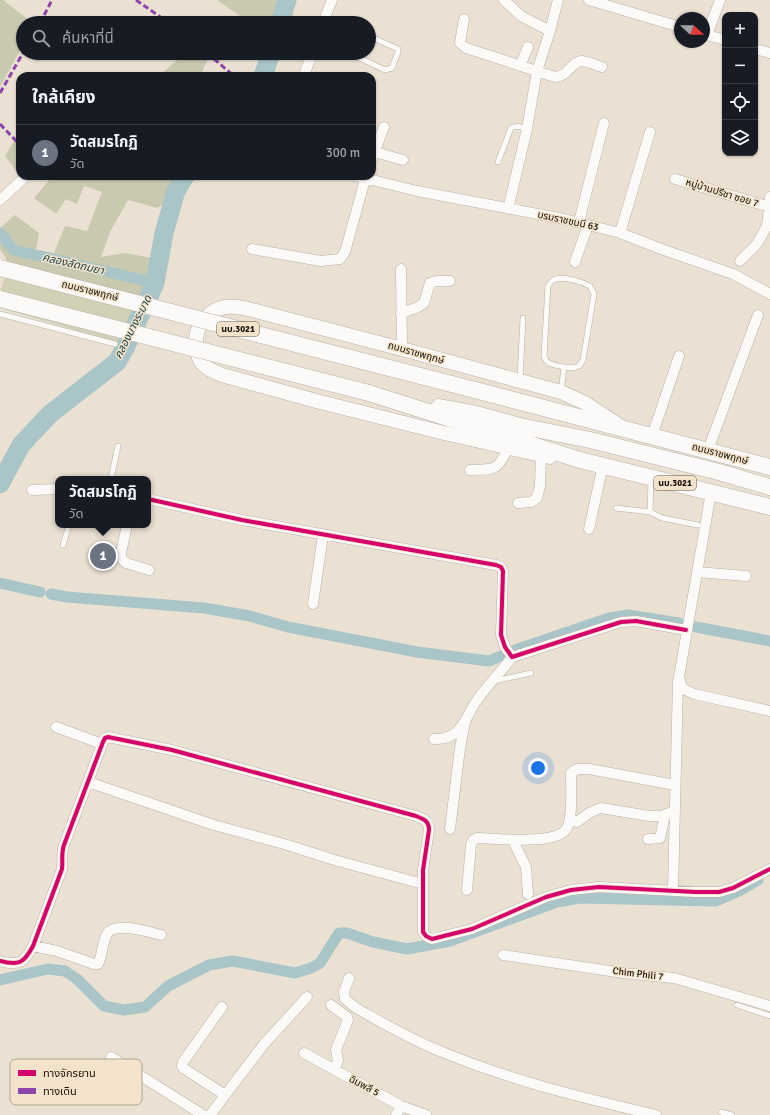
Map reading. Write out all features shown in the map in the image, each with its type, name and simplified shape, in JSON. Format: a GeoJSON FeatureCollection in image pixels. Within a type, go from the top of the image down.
{"type":"FeatureCollection","features":[{"type":"Feature","properties":{"kind":"main road","name":"ถนนราชพฤกษ์"},"geometry":{"type":"LineString","coordinates":[[0,268],[767,465]]}},
{"type":"Feature","properties":{"kind":"main road","name":"ถนนราชพฤกษ์"},"geometry":{"type":"LineString","coordinates":[[0,299],[385,397],[580,460]]}},
{"type":"Feature","properties":{"kind":"main road","name":"ถนนราชพฤกษ์"},"geometry":{"type":"LineString","coordinates":[[624,429],[585,402],[560,392],[402,348],[234,306],[215,310],[207,316],[196,334],[195,343],[201,362],[209,369],[222,375],[320,402],[508,448],[541,455],[580,460],[770,507]]}},
{"type":"Feature","properties":{"kind":"main road"},"geometry":{"type":"LineString","coordinates":[[385,397],[472,413],[520,426],[590,440],[770,486]]}},
{"type":"Feature","properties":{"kind":"street"},"geometry":{"type":"LineString","coordinates":[[326,16],[332,0]]}},
{"type":"Feature","properties":{"kind":"street"},"geometry":{"type":"LineString","coordinates":[[504,0],[521,16],[550,31]]}},
{"type":"Feature","properties":{"kind":"street"},"geometry":{"type":"LineString","coordinates":[[508,209],[527,129],[537,72],[558,0]]}},
{"type":"Feature","properties":{"kind":"street"},"geometry":{"type":"LineString","coordinates":[[589,0],[622,4],[674,25]]}},
{"type":"Feature","properties":{"kind":"street"},"geometry":{"type":"LineString","coordinates":[[710,23],[720,0]]}},
{"type":"Feature","properties":{"kind":"street"},"geometry":{"type":"LineString","coordinates":[[464,19],[460,43],[466,48],[554,77],[564,75],[579,62],[583,61],[602,67]]}},
{"type":"Feature","properties":{"kind":"street"},"geometry":{"type":"LineString","coordinates":[[710,36],[722,39]]}},
{"type":"Feature","properties":{"kind":"street"},"geometry":{"type":"LineString","coordinates":[[520,66],[528,47]]}},
{"type":"Feature","properties":{"kind":"street"},"geometry":{"type":"LineString","coordinates":[[758,50],[770,53]]}},
{"type":"Feature","properties":{"kind":"street"},"geometry":{"type":"LineString","coordinates":[[305,72],[310,60]]}},
{"type":"Feature","properties":{"kind":"street"},"geometry":{"type":"LineString","coordinates":[[574,262],[584,223],[604,123]]}},
{"type":"Feature","properties":{"kind":"street"},"geometry":{"type":"LineString","coordinates":[[376,150],[384,128]]}},
{"type":"Feature","properties":{"kind":"street"},"geometry":{"type":"LineString","coordinates":[[620,233],[650,132]]}},
{"type":"Feature","properties":{"kind":"street"},"geometry":{"type":"LineString","coordinates":[[376,155],[403,160]]}},
{"type":"Feature","properties":{"kind":"street","name":"หมู่บ้านปรีชา ซอย 7"},"geometry":{"type":"LineString","coordinates":[[675,178],[769,204]]}},
{"type":"Feature","properties":{"kind":"street"},"geometry":{"type":"LineString","coordinates":[[0,200],[22,180]]}},
{"type":"Feature","properties":{"kind":"street"},"geometry":{"type":"LineString","coordinates":[[252,249],[321,261],[340,258],[346,252],[361,180]]}},
{"type":"Feature","properties":{"kind":"street","name":"บรมราชชนนี 63"},"geometry":{"type":"LineString","coordinates":[[374,180],[417,191],[584,223],[620,233],[734,274],[770,294]]}},
{"type":"Feature","properties":{"kind":"street"},"geometry":{"type":"LineString","coordinates":[[740,261],[757,244],[766,226],[769,204]]}},
{"type":"Feature","properties":{"kind":"street"},"geometry":{"type":"LineString","coordinates":[[400,269],[402,348]]}},
{"type":"Feature","properties":{"kind":"street"},"geometry":{"type":"LineString","coordinates":[[401,313],[416,308],[424,303],[430,283],[436,281],[450,281]]}},
{"type":"Feature","properties":{"kind":"street"},"geometry":{"type":"LineString","coordinates":[[708,450],[758,315]]}},
{"type":"Feature","properties":{"kind":"street"},"geometry":{"type":"LineString","coordinates":[[652,436],[679,356]]}},
{"type":"Feature","properties":{"kind":"street"},"geometry":{"type":"LineString","coordinates":[[470,470],[488,470],[496,467],[501,463],[508,448]]}},
{"type":"Feature","properties":{"kind":"street"},"geometry":{"type":"LineString","coordinates":[[518,503],[531,502],[537,498],[540,486],[541,455]]}},
{"type":"Feature","properties":{"kind":"street"},"geometry":{"type":"LineString","coordinates":[[589,529],[602,465]]}},
{"type":"Feature","properties":{"kind":"street"},"geometry":{"type":"LineString","coordinates":[[32,490],[55,489]]}},
{"type":"Feature","properties":{"kind":"street"},"geometry":{"type":"LineString","coordinates":[[673,890],[679,678],[710,492]]}},
{"type":"Feature","properties":{"kind":"street"},"geometry":{"type":"LineString","coordinates":[[151,500],[242,520],[501,567],[504,581],[501,626],[502,635],[506,647],[512,657]]}},
{"type":"Feature","properties":{"kind":"street"},"geometry":{"type":"LineString","coordinates":[[126,528],[121,553],[122,559],[126,563],[149,570]]}},
{"type":"Feature","properties":{"kind":"street"},"geometry":{"type":"LineString","coordinates":[[313,604],[323,535]]}},
{"type":"Feature","properties":{"kind":"street"},"geometry":{"type":"LineString","coordinates":[[697,572],[746,576]]}},
{"type":"Feature","properties":{"kind":"street"},"geometry":{"type":"LineString","coordinates":[[434,738],[446,738],[456,732],[465,722],[475,704],[512,657],[621,622],[636,621],[686,630]]}},
{"type":"Feature","properties":{"kind":"street"},"geometry":{"type":"LineString","coordinates":[[679,678],[682,688],[694,694],[770,712]]}},
{"type":"Feature","properties":{"kind":"street"},"geometry":{"type":"LineString","coordinates":[[450,829],[460,748],[465,722]]}},
{"type":"Feature","properties":{"kind":"street"},"geometry":{"type":"LineString","coordinates":[[56,727],[102,744]]}},
{"type":"Feature","properties":{"kind":"street"},"geometry":{"type":"LineString","coordinates":[[0,961],[12,965],[21,963],[28,957],[62,869],[63,864],[61,853],[102,744],[108,737],[172,750],[426,820],[429,825],[429,830],[423,870],[423,932],[426,936],[432,939],[472,929],[546,898],[571,890],[600,887],[719,892],[733,888],[770,869]]}},
{"type":"Feature","properties":{"kind":"street"},"geometry":{"type":"LineString","coordinates":[[467,890],[471,845],[473,840],[477,838],[513,841],[546,838],[559,835],[566,829],[570,820],[571,773],[577,769],[589,769],[675,786]]}},
{"type":"Feature","properties":{"kind":"street"},"geometry":{"type":"LineString","coordinates":[[88,782],[214,825],[423,884]]}},
{"type":"Feature","properties":{"kind":"street"},"geometry":{"type":"LineString","coordinates":[[570,820],[577,822],[590,813],[601,808],[649,816],[665,815],[675,811]]}},
{"type":"Feature","properties":{"kind":"street"},"geometry":{"type":"LineString","coordinates":[[648,839],[660,838],[665,815]]}},
{"type":"Feature","properties":{"kind":"street"},"geometry":{"type":"LineString","coordinates":[[513,841],[526,867],[528,894]]}},
{"type":"Feature","properties":{"kind":"street"},"geometry":{"type":"LineString","coordinates":[[33,946],[57,951],[94,964],[98,964],[106,937],[111,929],[124,927],[161,935]]}},
{"type":"Feature","properties":{"kind":"street","name":"Chim Phili 7"},"geometry":{"type":"LineString","coordinates":[[503,955],[616,972],[674,978],[770,1006]]}},
{"type":"Feature","properties":{"kind":"street"},"geometry":{"type":"LineString","coordinates":[[350,978],[344,992],[345,999],[356,1008],[438,1051],[486,1069],[561,1091],[656,1115]]}},
{"type":"Feature","properties":{"kind":"street"},"geometry":{"type":"LineString","coordinates":[[210,1115],[264,1044],[307,997]]}},
{"type":"Feature","properties":{"kind":"street"},"geometry":{"type":"LineString","coordinates":[[331,1005],[347,1017],[348,1020],[336,1050],[338,1061],[334,1070]]}},
{"type":"Feature","properties":{"kind":"street"},"geometry":{"type":"LineString","coordinates":[[222,1007],[183,1062],[182,1066],[225,1095]]}},
{"type":"Feature","properties":{"kind":"street","name":"ฉิมพลี 5"},"geometry":{"type":"LineString","coordinates":[[304,1053],[398,1110],[426,1115]]}},
{"type":"Feature","properties":{"kind":"street"},"geometry":{"type":"LineString","coordinates":[[142,1077],[203,1115]]}},
{"type":"Feature","properties":{"kind":"lane"},"geometry":{"type":"LineString","coordinates":[[364,60],[385,70],[392,68],[398,49],[376,39]]}},
{"type":"Feature","properties":{"kind":"lane"},"geometry":{"type":"LineString","coordinates":[[498,162],[511,128],[519,126],[527,129]]}},
{"type":"Feature","properties":{"kind":"lane"},"geometry":{"type":"LineString","coordinates":[[555,279],[564,279],[586,284],[590,286],[594,294],[583,360],[579,366],[573,368],[564,367],[548,363],[544,356],[548,286],[551,281],[555,279]]}},
{"type":"Feature","properties":{"kind":"lane"},"geometry":{"type":"LineString","coordinates":[[0,314],[115,344]]}},
{"type":"Feature","properties":{"kind":"lane"},"geometry":{"type":"LineString","coordinates":[[520,381],[523,318]]}},
{"type":"Feature","properties":{"kind":"lane"},"geometry":{"type":"LineString","coordinates":[[560,392],[564,367]]}},
{"type":"Feature","properties":{"kind":"lane"},"geometry":{"type":"LineString","coordinates":[[112,476],[118,446]]}},
{"type":"Feature","properties":{"kind":"lane"},"geometry":{"type":"LineString","coordinates":[[650,512],[651,477]]}},
{"type":"Feature","properties":{"kind":"lane"},"geometry":{"type":"LineString","coordinates":[[616,508],[650,512],[662,518],[698,525]]}},
{"type":"Feature","properties":{"kind":"lane"},"geometry":{"type":"LineString","coordinates":[[63,545],[68,528]]}},
{"type":"Feature","properties":{"kind":"lane"},"geometry":{"type":"LineString","coordinates":[[493,681],[531,673]]}},
{"type":"Feature","properties":{"kind":"lane"},"geometry":{"type":"LineString","coordinates":[[737,1005],[770,1016]]}},
{"type":"Feature","properties":{"kind":"lane"},"geometry":{"type":"LineString","coordinates":[[721,1112],[732,1115]]}},
{"type":"Feature","properties":{"kind":"green space"},"geometry":{"type":"Polygon","coordinates":[[[0,0],[3,0],[24,16],[16,16],[16,58],[0,87],[0,0]]]}},
{"type":"Feature","properties":{"kind":"green space"},"geometry":{"type":"Polygon","coordinates":[[[217,0],[291,0],[286,16],[240,16],[217,0]]]}},
{"type":"Feature","properties":{"kind":"green space"},"geometry":{"type":"Polygon","coordinates":[[[177,60],[208,60],[202,72],[164,72],[177,60]]]}},
{"type":"Feature","properties":{"kind":"green space"},"geometry":{"type":"Polygon","coordinates":[[[16,138],[16,171],[5,156],[16,138]]]}},
{"type":"Feature","properties":{"kind":"green space"},"geometry":{"type":"Polygon","coordinates":[[[50,180],[179,180],[168,201],[157,208],[128,200],[110,232],[101,257],[125,253],[152,258],[150,276],[142,299],[7,268],[6,258],[0,249],[0,228],[15,215],[39,233],[36,250],[54,253],[65,226],[87,231],[102,192],[84,186],[77,204],[66,199],[56,214],[34,198],[50,180]]]}},
{"type":"Feature","properties":{"kind":"green space"},"geometry":{"type":"Polygon","coordinates":[[[5,277],[142,299],[123,344],[0,308],[0,291],[5,277]]]}},
{"type":"Feature","properties":{"kind":"waterway","name":"คลองบางระมาด"},"geometry":{"type":"LineString","coordinates":[[282,16],[287,0]]}},
{"type":"Feature","properties":{"kind":"waterway","name":"คลองบางระมาด"},"geometry":{"type":"LineString","coordinates":[[264,72],[269,60]]}},
{"type":"Feature","properties":{"kind":"waterway","name":"คลองบางระมาด"},"geometry":{"type":"LineString","coordinates":[[0,484],[21,445],[50,414],[117,362],[155,283],[164,233],[176,191],[183,180]]}},
{"type":"Feature","properties":{"kind":"waterway","name":"คลองลัดถมยา"},"geometry":{"type":"LineString","coordinates":[[0,233],[14,250],[155,283]]}},
{"type":"Feature","properties":{"kind":"waterway"},"geometry":{"type":"LineString","coordinates":[[0,583],[40,592]]}},
{"type":"Feature","properties":{"kind":"waterway"},"geometry":{"type":"LineString","coordinates":[[51,594],[67,597],[204,608],[250,616],[288,627],[417,652],[489,661],[501,656]]}},
{"type":"Feature","properties":{"kind":"waterway"},"geometry":{"type":"LineString","coordinates":[[515,650],[609,618],[628,615],[679,623]]}},
{"type":"Feature","properties":{"kind":"waterway"},"geometry":{"type":"LineString","coordinates":[[696,627],[770,641]]}},
{"type":"Feature","properties":{"kind":"waterway"},"geometry":{"type":"LineString","coordinates":[[0,980],[48,969],[65,971],[77,979],[104,1006],[124,1010],[145,1007],[168,986],[209,965],[233,961],[295,973],[311,968],[320,963],[339,933],[347,933],[373,942],[407,949],[450,941],[557,902],[580,898],[716,901],[739,891],[758,880]]}},
{"type":"Feature","properties":{"kind":"marked path"},"geometry":{"type":"LineString","coordinates":[[44,16],[52,0]]}},
{"type":"Feature","properties":{"kind":"marked path"},"geometry":{"type":"LineString","coordinates":[[136,0],[159,16]]}},
{"type":"Feature","properties":{"kind":"marked path"},"geometry":{"type":"LineString","coordinates":[[0,93],[19,60]]}},
{"type":"Feature","properties":{"kind":"marked path"},"geometry":{"type":"LineString","coordinates":[[215,60],[229,72]]}},
{"type":"Feature","properties":{"kind":"marked path"},"geometry":{"type":"LineString","coordinates":[[0,124],[16,141]]}},
{"type":"Feature","properties":{"kind":"cycle path"},"geometry":{"type":"LineString","coordinates":[[151,500],[242,520],[501,567],[503,571],[501,635],[505,647],[512,657],[621,622],[636,621],[686,630]]}},
{"type":"Feature","properties":{"kind":"cycle path"},"geometry":{"type":"LineString","coordinates":[[0,961],[12,963],[20,962],[24,960],[33,946],[62,869],[62,854],[64,845],[103,742],[105,738],[108,737],[172,750],[424,819],[428,824],[429,830],[423,870],[423,932],[426,936],[432,939],[472,929],[546,897],[571,890],[599,887],[719,892],[733,888],[770,869]]}},
{"type":"Feature","properties":{"kind":"place","name":"วัดสมรโกฏิ"},"geometry":{"type":"Point","coordinates":[103,556]}}]}
